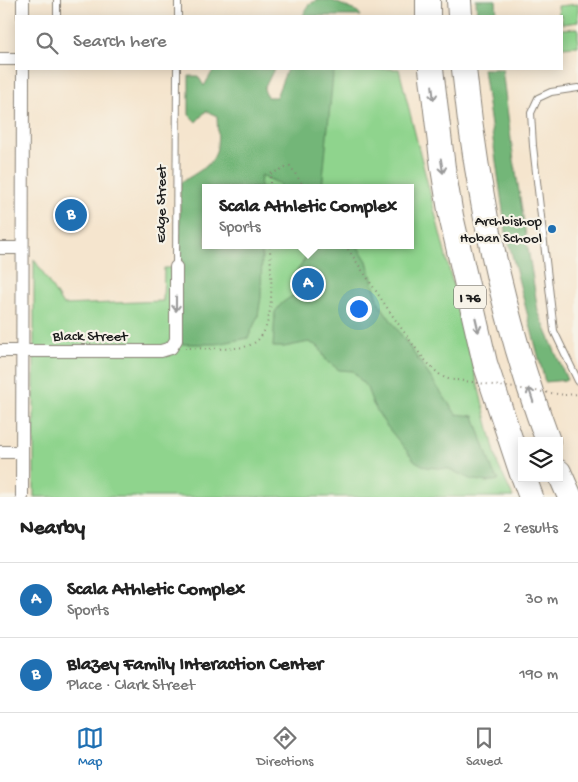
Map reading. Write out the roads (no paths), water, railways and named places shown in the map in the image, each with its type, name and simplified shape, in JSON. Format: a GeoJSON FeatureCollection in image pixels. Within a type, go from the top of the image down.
{"type":"FeatureCollection","features":[{"type":"Feature","properties":{"kind":"highway"},"geometry":{"type":"LineString","coordinates":[[428,0],[428,15]]}},
{"type":"Feature","properties":{"kind":"highway"},"geometry":{"type":"LineString","coordinates":[[459,0],[460,15]]}},
{"type":"Feature","properties":{"kind":"highway","name":"I 76"},"geometry":{"type":"LineString","coordinates":[[431,70],[440,151],[451,216],[485,362],[518,462]]}},
{"type":"Feature","properties":{"kind":"highway","name":"I 76"},"geometry":{"type":"LineString","coordinates":[[464,70],[474,159],[494,260],[523,370],[547,437]]}},
{"type":"Feature","properties":{"kind":"highway"},"geometry":{"type":"LineString","coordinates":[[563,481],[570,497]]}},
{"type":"Feature","properties":{"kind":"highway"},"geometry":{"type":"LineString","coordinates":[[525,482],[531,497]]}},
{"type":"Feature","properties":{"kind":"street"},"geometry":{"type":"LineString","coordinates":[[23,0],[23,15]]}},
{"type":"Feature","properties":{"kind":"street"},"geometry":{"type":"LineString","coordinates":[[0,59],[15,59]]}},
{"type":"Feature","properties":{"kind":"street"},"geometry":{"type":"LineString","coordinates":[[22,497],[23,70]]}},
{"type":"Feature","properties":{"kind":"street"},"geometry":{"type":"LineString","coordinates":[[0,248],[22,248]]}},
{"type":"Feature","properties":{"kind":"street","name":"Edge Street"},"geometry":{"type":"LineString","coordinates":[[173,344],[176,267]]}},
{"type":"Feature","properties":{"kind":"street","name":"Black Street"},"geometry":{"type":"LineString","coordinates":[[0,351],[161,351],[173,344]]}},
{"type":"Feature","properties":{"kind":"street"},"geometry":{"type":"LineString","coordinates":[[0,452],[22,452]]}},
{"type":"Feature","properties":{"kind":"lane"},"geometry":{"type":"LineString","coordinates":[[57,0],[57,15]]}},
{"type":"Feature","properties":{"kind":"lane"},"geometry":{"type":"LineString","coordinates":[[178,0],[178,15]]}},
{"type":"Feature","properties":{"kind":"lane","name":"Edge Street"},"geometry":{"type":"LineString","coordinates":[[176,267],[178,70]]}},
{"type":"Feature","properties":{"kind":"lane"},"geometry":{"type":"LineString","coordinates":[[578,88],[551,92],[538,98],[531,113],[554,331],[578,381]]}},
{"type":"Feature","properties":{"kind":"place","name":"Blazey Family Interaction Center"},"geometry":{"type":"Point","coordinates":[71,215]}},
{"type":"Feature","properties":{"kind":"place","name":"Archbishop Hoban School"},"geometry":{"type":"Point","coordinates":[552,229]}},
{"type":"Feature","properties":{"kind":"place","name":"Scala Athletic Complex"},"geometry":{"type":"Point","coordinates":[308,284]}}]}
